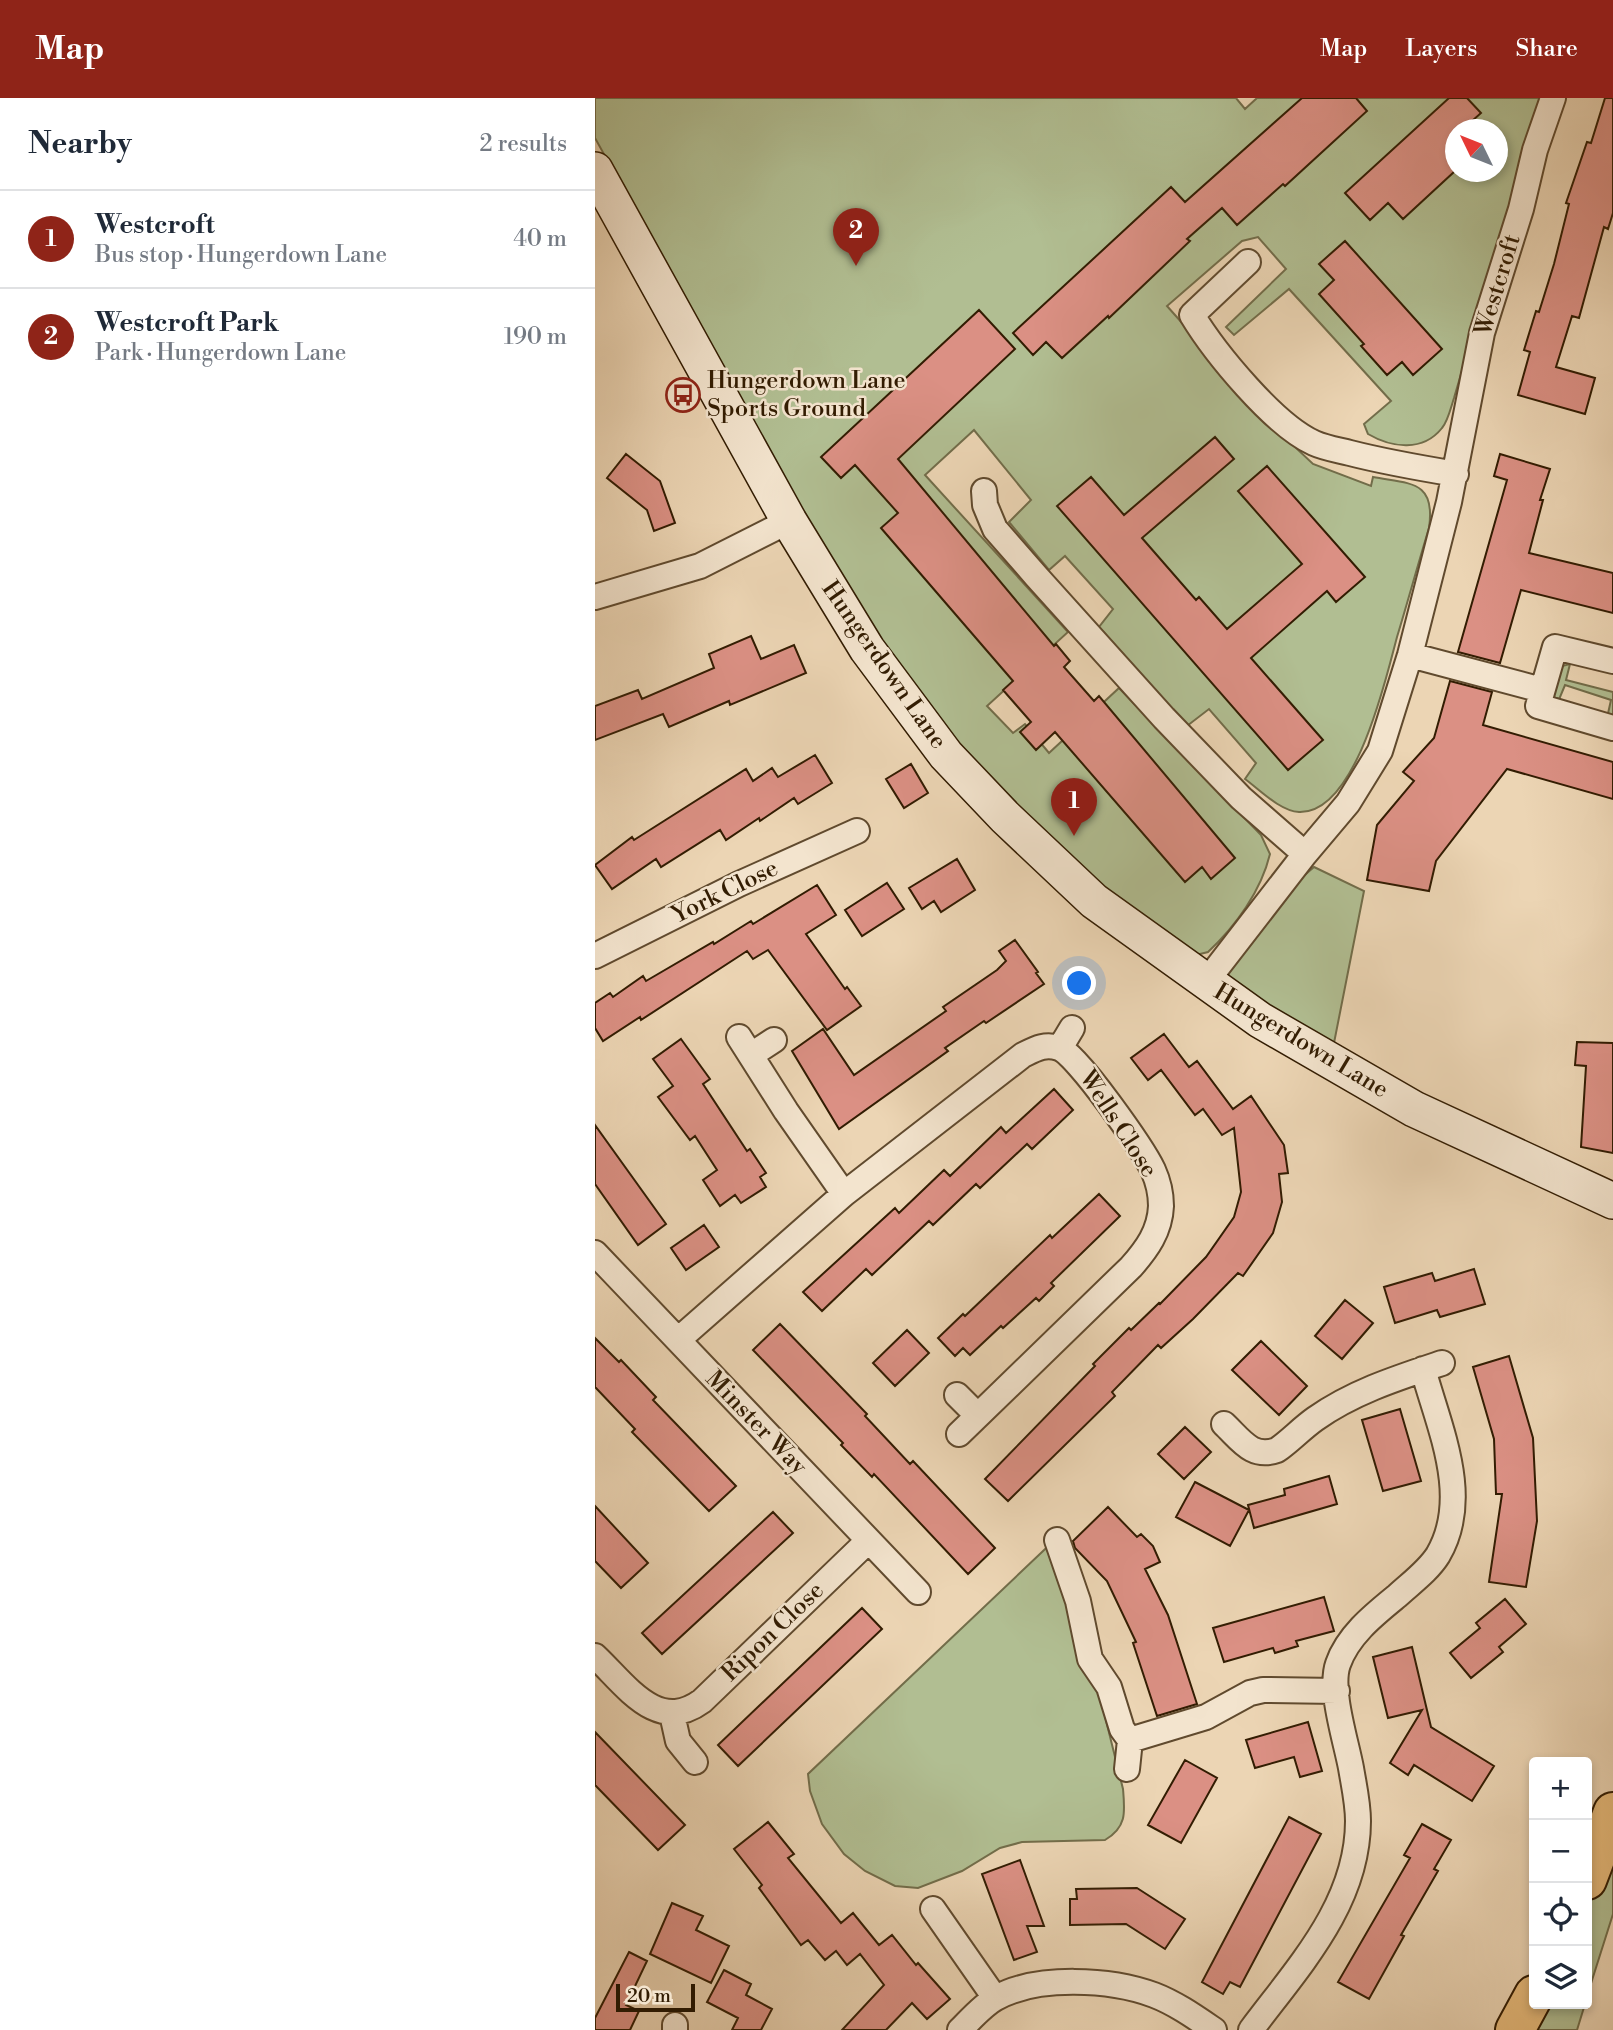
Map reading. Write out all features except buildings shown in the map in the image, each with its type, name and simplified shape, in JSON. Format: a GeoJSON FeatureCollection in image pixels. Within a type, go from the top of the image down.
{"type":"FeatureCollection","features":[{"type":"Feature","properties":{"kind":"main road","name":"Hungerdown Lane"},"geometry":{"type":"LineString","coordinates":[[595,170],[789,521],[867,649],[946,755],[1005,817],[1094,901],[1260,1020],[1414,1109],[1613,1201]]}},
{"type":"Feature","properties":{"kind":"main road","name":"Hungerdown Lane"},"geometry":{"type":"LineString","coordinates":[[1567,1182],[1613,1220]]}},
{"type":"Feature","properties":{"kind":"main road"},"geometry":{"type":"LineString","coordinates":[[1592,1867],[1613,1812]]}},
{"type":"Feature","properties":{"kind":"main road"},"geometry":{"type":"LineString","coordinates":[[1515,2030],[1529,2004]]}},
{"type":"Feature","properties":{"kind":"street","name":"Westcroft"},"geometry":{"type":"LineString","coordinates":[[1206,982],[1348,803],[1380,751],[1410,655],[1456,474],[1482,333],[1521,209],[1535,150],[1553,98]]}},
{"type":"Feature","properties":{"kind":"street"},"geometry":{"type":"LineString","coordinates":[[1248,262],[1192,315],[1239,376],[1274,414],[1314,443],[1378,460],[1456,474]]}},
{"type":"Feature","properties":{"kind":"street"},"geometry":{"type":"LineString","coordinates":[[984,491],[985,505],[995,529],[1036,576],[1164,718],[1241,797],[1305,854]]}},
{"type":"Feature","properties":{"kind":"street"},"geometry":{"type":"LineString","coordinates":[[595,597],[700,566],[789,521]]}},
{"type":"Feature","properties":{"kind":"street"},"geometry":{"type":"LineString","coordinates":[[1613,661],[1555,647],[1538,706],[1613,728]]}},
{"type":"Feature","properties":{"kind":"street"},"geometry":{"type":"LineString","coordinates":[[1410,655],[1542,690]]}},
{"type":"Feature","properties":{"kind":"street","name":"York Close"},"geometry":{"type":"LineString","coordinates":[[595,956],[739,884],[846,845]]}},
{"type":"Feature","properties":{"kind":"street","name":"Wells Close"},"geometry":{"type":"LineString","coordinates":[[678,1340],[844,1194],[1023,1055],[1066,1038],[1079,1063],[1153,1169],[1160,1194],[1159,1220],[1149,1246],[1131,1267],[959,1434]]}},
{"type":"Feature","properties":{"kind":"street"},"geometry":{"type":"LineString","coordinates":[[774,1040],[745,1046],[844,1194]]}},
{"type":"Feature","properties":{"kind":"street","name":"Minster Way"},"geometry":{"type":"LineString","coordinates":[[595,1253],[918,1592]]}},
{"type":"Feature","properties":{"kind":"street"},"geometry":{"type":"LineString","coordinates":[[1224,1424],[1255,1452],[1263,1455],[1277,1450],[1314,1420],[1351,1397],[1375,1385],[1433,1366],[1453,1475],[1447,1532],[1438,1554],[1426,1570],[1378,1612],[1346,1647],[1337,1665],[1337,1692],[1357,1799],[1357,1841],[1351,1872],[1342,1899],[1327,1926],[1251,2030]]}},
{"type":"Feature","properties":{"kind":"street"},"geometry":{"type":"LineString","coordinates":[[957,1395],[978,1415]]}},
{"type":"Feature","properties":{"kind":"street"},"geometry":{"type":"LineString","coordinates":[[1057,1540],[1078,1601],[1090,1659],[1109,1688],[1122,1728],[1130,1740],[1127,1769]]}},
{"type":"Feature","properties":{"kind":"street","name":"Ripon Close"},"geometry":{"type":"LineString","coordinates":[[672,1714],[692,1708],[702,1701],[868,1541]]}},
{"type":"Feature","properties":{"kind":"street"},"geometry":{"type":"LineString","coordinates":[[595,1656],[644,1702],[672,1714],[678,1741],[695,1762]]}},
{"type":"Feature","properties":{"kind":"street"},"geometry":{"type":"LineString","coordinates":[[1130,1740],[1206,1717],[1250,1693],[1262,1690],[1337,1692]]}},
{"type":"Feature","properties":{"kind":"street"},"geometry":{"type":"LineString","coordinates":[[933,1909],[995,1998]]}},
{"type":"Feature","properties":{"kind":"street"},"geometry":{"type":"LineString","coordinates":[[960,2030],[995,1998],[1019,1989],[1068,1982],[1115,1984],[1156,1996],[1214,2030]]}},
{"type":"Feature","properties":{"kind":"green space"},"geometry":{"type":"Polygon","coordinates":[[[595,98],[1236,98],[1245,109],[1257,98],[1542,98],[1449,414],[1442,428],[1426,441],[1397,445],[1368,434],[1364,424],[1391,401],[1289,289],[1234,335],[1226,327],[1286,269],[1258,237],[1242,241],[1167,306],[1278,431],[1313,464],[1371,486],[1373,477],[1409,484],[1424,493],[1428,501],[1429,528],[1376,711],[1352,768],[1337,791],[1319,807],[1292,811],[1245,779],[1256,763],[1209,709],[1187,726],[1099,627],[1113,609],[1065,556],[1049,570],[1009,522],[1031,500],[974,430],[925,475],[1068,632],[987,706],[1013,733],[1025,724],[1049,753],[1119,688],[1261,835],[1270,854],[1266,868],[1238,919],[1208,952],[1190,954],[1084,871],[1014,803],[939,721],[845,591],[595,138],[595,98]]]}},
{"type":"Feature","properties":{"kind":"green space"},"geometry":{"type":"Polygon","coordinates":[[[1570,664],[1566,680],[1613,692],[1613,718],[1607,718],[1611,700],[1565,685],[1558,702],[1552,693],[1562,666],[1570,664]]]}},
{"type":"Feature","properties":{"kind":"green space"},"geometry":{"type":"Polygon","coordinates":[[[1314,867],[1364,891],[1333,1048],[1228,979],[1229,969],[1299,880],[1314,867]]]}},
{"type":"Feature","properties":{"kind":"green space"},"geometry":{"type":"Polygon","coordinates":[[[1060,1535],[1123,1789],[1124,1812],[1121,1824],[1105,1840],[1022,1842],[1000,1848],[962,1871],[918,1888],[895,1886],[865,1871],[844,1854],[822,1824],[810,1791],[808,1774],[1060,1535]]]}},
{"type":"Feature","properties":{"kind":"green space"},"geometry":{"type":"Polygon","coordinates":[[[1613,1868],[1613,1914],[1592,1980],[1592,1891],[1604,1873],[1613,1868]]]}},
{"type":"Feature","properties":{"kind":"green space"},"geometry":{"type":"Polygon","coordinates":[[[1537,2009],[1583,2009],[1577,2030],[1527,2030],[1537,2009]]]}},
{"type":"Feature","properties":{"kind":"place","name":"Westcroft Park"},"geometry":{"type":"Point","coordinates":[856,266]}},
{"type":"Feature","properties":{"kind":"place","name":"Hungerdown Lane Sports Ground"},"geometry":{"type":"Point","coordinates":[683,395]}},
{"type":"Feature","properties":{"kind":"place","name":"Westcroft"},"geometry":{"type":"Point","coordinates":[1074,836]}}]}
